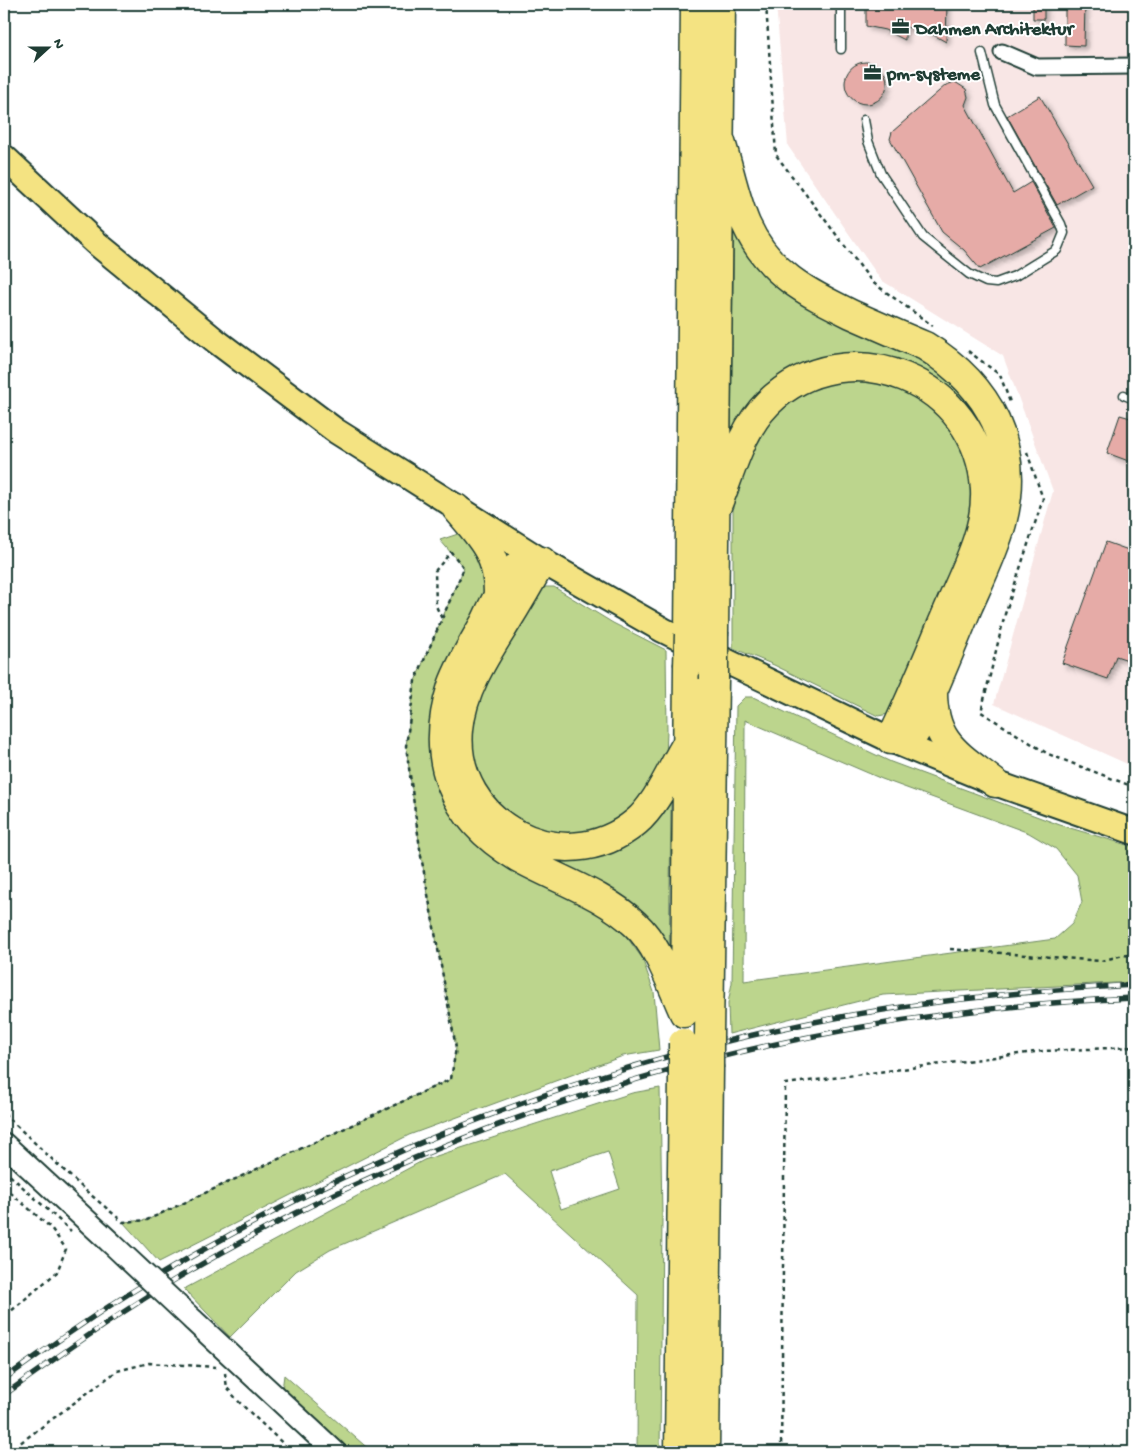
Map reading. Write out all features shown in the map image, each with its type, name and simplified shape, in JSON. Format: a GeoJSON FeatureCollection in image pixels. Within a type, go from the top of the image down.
{"type":"FeatureCollection","features":[{"type":"Feature","properties":{"kind":"highway"},"geometry":{"type":"LineString","coordinates":[[684,1013],[695,4]]}},
{"type":"Feature","properties":{"kind":"highway"},"geometry":{"type":"LineString","coordinates":[[705,1452],[696,1040],[714,679],[721,4]]}},
{"type":"Feature","properties":{"kind":"highway"},"geometry":{"type":"LineString","coordinates":[[719,136],[746,225],[754,240],[775,267],[812,295],[925,346],[942,356],[978,390],[986,402],[1001,435],[1008,472],[1008,489],[1001,524],[915,733],[907,738],[891,740]]}},
{"type":"Feature","properties":{"kind":"highway"},"geometry":{"type":"LineString","coordinates":[[715,511],[738,448],[750,426],[768,403],[802,379],[841,368],[866,367],[880,369],[919,383],[943,400],[965,426],[979,455],[986,491],[984,516],[969,560],[891,740]]}},
{"type":"Feature","properties":{"kind":"highway"},"geometry":{"type":"LineString","coordinates":[[456,508],[483,540],[492,554],[499,581],[498,597]]}},
{"type":"Feature","properties":{"kind":"highway"},"geometry":{"type":"LineString","coordinates":[[542,561],[528,561],[518,565],[460,666],[444,719],[442,747],[444,765],[454,793],[470,818],[491,839],[518,857],[609,904],[637,926],[654,948],[696,1040]]}},
{"type":"Feature","properties":{"kind":"highway"},"geometry":{"type":"LineString","coordinates":[[542,561],[475,675],[464,704],[458,730],[460,760],[465,776],[479,802],[504,828],[531,841],[544,845],[568,847],[596,842],[610,838],[636,822],[654,800],[687,743]]}},
{"type":"Feature","properties":{"kind":"highway"},"geometry":{"type":"LineString","coordinates":[[933,692],[935,720],[947,743],[995,783]]}},
{"type":"Feature","properties":{"kind":"highway"},"geometry":{"type":"LineString","coordinates":[[679,1452],[696,1071]]}},
{"type":"Feature","properties":{"kind":"main road"},"geometry":{"type":"LineString","coordinates":[[4,157],[95,242],[216,341],[336,431],[542,561],[703,650],[891,740],[995,783],[1134,832]]}},
{"type":"Feature","properties":{"kind":"street"},"geometry":{"type":"LineString","coordinates":[[1002,52],[1037,67],[1134,66]]}},
{"type":"Feature","properties":{"kind":"street"},"geometry":{"type":"LineString","coordinates":[[4,1144],[335,1452]]}},
{"type":"Feature","properties":{"kind":"lane"},"geometry":{"type":"LineString","coordinates":[[841,4],[841,48]]}},
{"type":"Feature","properties":{"kind":"lane"},"geometry":{"type":"LineString","coordinates":[[864,120],[868,141],[881,174],[923,237],[969,274],[986,282],[996,283],[1015,276],[1057,250],[1064,233],[1061,224],[995,105],[982,53]]}},
{"type":"Feature","properties":{"kind":"lane"},"geometry":{"type":"LineString","coordinates":[[1124,395],[1134,399]]}},
{"type":"Feature","properties":{"kind":"path"},"geometry":{"type":"LineString","coordinates":[[950,949],[1101,962],[1123,955],[1134,956]]}},
{"type":"Feature","properties":{"kind":"path"},"geometry":{"type":"LineString","coordinates":[[781,1452],[785,1084],[1043,1052],[1134,1047]]}},
{"type":"Feature","properties":{"kind":"path"},"geometry":{"type":"LineString","coordinates":[[4,1114],[85,1190],[123,1222],[146,1220],[451,1079],[454,1058]]}},
{"type":"Feature","properties":{"kind":"path"},"geometry":{"type":"LineString","coordinates":[[4,1187],[51,1228],[66,1249],[57,1272],[4,1317]]}},
{"type":"Feature","properties":{"kind":"path"},"geometry":{"type":"LineString","coordinates":[[8,1452],[118,1371],[149,1363],[224,1368],[228,1388],[234,1396],[292,1452]]}},
{"type":"Feature","properties":{"kind":"shaded area"},"geometry":{"type":"Polygon","coordinates":[[[776,4],[1134,4],[1134,767],[994,704],[1053,491],[1003,356],[881,280],[788,146],[776,4]]]}},
{"type":"Feature","properties":{"kind":"green space"},"geometry":{"type":"Polygon","coordinates":[[[734,216],[770,269],[923,351],[972,392],[1001,448],[976,567],[980,438],[856,358],[731,443],[734,216]]]}},
{"type":"Feature","properties":{"kind":"green space"},"geometry":{"type":"Polygon","coordinates":[[[878,377],[935,405],[969,458],[975,519],[889,714],[878,716],[774,665],[733,648],[733,505],[738,472],[765,417],[823,380],[878,377]]]}},
{"type":"Feature","properties":{"kind":"green space"},"geometry":{"type":"Polygon","coordinates":[[[458,534],[473,545],[493,584],[436,747],[584,903],[621,929],[642,958],[654,992],[659,1050],[623,1056],[409,1135],[159,1262],[123,1222],[147,1220],[451,1079],[456,1048],[421,856],[406,746],[415,681],[464,568],[440,540],[458,534]]]}},
{"type":"Feature","properties":{"kind":"green space"},"geometry":{"type":"Polygon","coordinates":[[[554,587],[613,623],[666,650],[666,760],[645,801],[597,837],[520,828],[474,781],[471,699],[537,590],[554,587]]]}},
{"type":"Feature","properties":{"kind":"green space"},"geometry":{"type":"Polygon","coordinates":[[[469,674],[459,776],[564,853],[668,789],[671,804],[669,967],[532,860],[451,769],[469,674]]]}},
{"type":"Feature","properties":{"kind":"green space"},"geometry":{"type":"Polygon","coordinates":[[[745,697],[753,697],[891,762],[1060,825],[1134,847],[1134,982],[883,995],[729,1034],[728,1003],[732,983],[736,706],[745,697]],[[745,720],[744,981],[1055,939],[1072,924],[1082,902],[1077,875],[1056,849],[1029,833],[882,779],[745,720]]]}},
{"type":"Feature","properties":{"kind":"green space"},"geometry":{"type":"Polygon","coordinates":[[[660,1088],[662,1218],[660,1452],[637,1452],[638,1295],[505,1174],[330,1250],[296,1271],[230,1337],[184,1289],[424,1160],[632,1093],[660,1088]],[[608,1152],[549,1171],[561,1209],[620,1189],[608,1152]]]}},
{"type":"Feature","properties":{"kind":"green space"},"geometry":{"type":"Polygon","coordinates":[[[284,1375],[372,1452],[351,1452],[282,1390],[284,1375]]]}},
{"type":"Feature","properties":{"kind":"building"},"geometry":{"type":"Polygon","coordinates":[[[866,4],[947,4],[946,42],[923,29],[905,27],[905,40],[885,30],[866,26],[866,4]]]}},
{"type":"Feature","properties":{"kind":"building"},"geometry":{"type":"Polygon","coordinates":[[[1033,4],[1044,4],[1044,19],[1033,19],[1033,4]]]}},
{"type":"Feature","properties":{"kind":"building"},"geometry":{"type":"Polygon","coordinates":[[[1065,4],[1085,4],[1084,46],[1065,45],[1065,4]]]}},
{"type":"Feature","properties":{"kind":"building"},"geometry":{"type":"Polygon","coordinates":[[[866,62],[881,68],[887,83],[881,98],[866,104],[851,98],[845,83],[851,68],[866,62]]]}},
{"type":"Feature","properties":{"kind":"building"},"geometry":{"type":"Polygon","coordinates":[[[955,82],[966,89],[968,97],[965,105],[1013,193],[1031,182],[1056,228],[980,269],[964,250],[942,232],[890,139],[892,132],[946,85],[955,82]]]}},
{"type":"Feature","properties":{"kind":"building"},"geometry":{"type":"Polygon","coordinates":[[[1040,96],[1092,185],[1057,205],[1007,116],[1040,96]]]}},
{"type":"Feature","properties":{"kind":"building"},"geometry":{"type":"Polygon","coordinates":[[[1120,415],[1134,419],[1134,463],[1107,453],[1120,415]]]}},
{"type":"Feature","properties":{"kind":"building"},"geometry":{"type":"Polygon","coordinates":[[[1106,542],[1134,552],[1134,662],[1116,656],[1108,679],[1062,663],[1106,542]]]}},
{"type":"Feature","properties":{"kind":"railway"},"geometry":{"type":"LineString","coordinates":[[4,1379],[114,1303],[220,1240],[313,1192],[408,1148],[505,1109],[604,1075],[704,1047],[806,1024],[909,1006],[965,999],[1134,985]]}},
{"type":"Feature","properties":{"kind":"railway"},"geometry":{"type":"LineString","coordinates":[[4,1395],[91,1333],[158,1290],[291,1216],[405,1162],[521,1117],[641,1078],[762,1047],[885,1023],[1009,1007],[1134,998]]}},
{"type":"Feature","properties":{"kind":"place","name":"Dahmen Architektur"},"geometry":{"type":"Point","coordinates":[901,27]}},
{"type":"Feature","properties":{"kind":"place","name":"pm-systeme"},"geometry":{"type":"Point","coordinates":[873,72]}}]}
